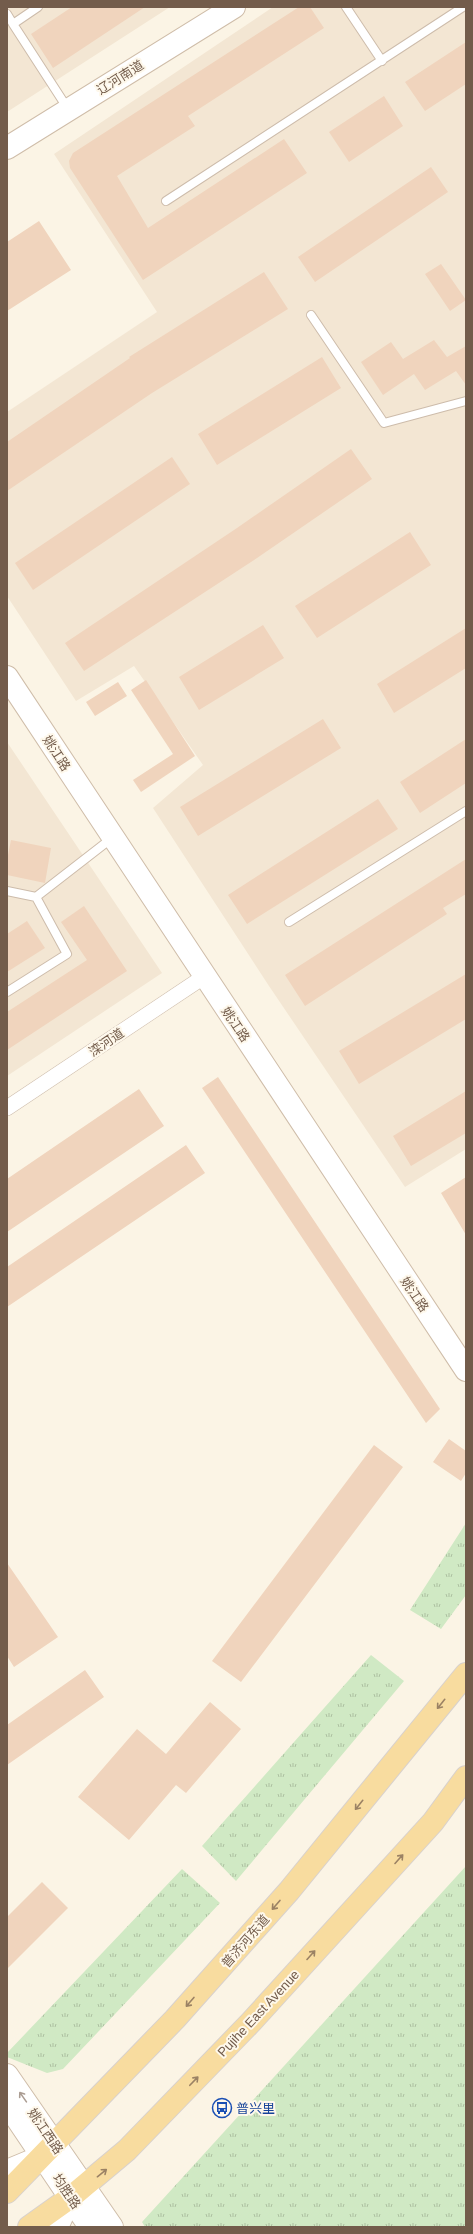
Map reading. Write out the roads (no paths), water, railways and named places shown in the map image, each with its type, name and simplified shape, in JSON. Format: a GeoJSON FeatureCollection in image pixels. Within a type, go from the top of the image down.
{"type":"FeatureCollection","features":[{"type":"Feature","properties":{"kind":"main road","name":"普济河东道"},"geometry":{"type":"LineString","coordinates":[[7,2192],[176,2019],[289,1890],[466,1674]]}},
{"type":"Feature","properties":{"kind":"main road","name":"Pujihe East Avenue"},"geometry":{"type":"LineString","coordinates":[[29,2227],[77,2193],[127,2150],[251,2022],[433,1822],[466,1777]]}},
{"type":"Feature","properties":{"kind":"street","name":"辽河南道"},"geometry":{"type":"LineString","coordinates":[[7,148],[234,7]]}},
{"type":"Feature","properties":{"kind":"street","name":"姚江路"},"geometry":{"type":"LineString","coordinates":[[7,677],[466,1370]]}},
{"type":"Feature","properties":{"kind":"street","name":"滦河道"},"geometry":{"type":"LineString","coordinates":[[7,1108],[205,976]]}},
{"type":"Feature","properties":{"kind":"street","name":"姚江西路"},"geometry":{"type":"LineString","coordinates":[[7,2075],[49,2150]]}},
{"type":"Feature","properties":{"kind":"street","name":"姚江西路"},"geometry":{"type":"LineString","coordinates":[[7,2104],[49,2150]]}},
{"type":"Feature","properties":{"kind":"street"},"geometry":{"type":"LineString","coordinates":[[7,2171],[49,2150]]}},
{"type":"Feature","properties":{"kind":"street","name":"均胜路"},"geometry":{"type":"LineString","coordinates":[[49,2150],[77,2193],[90,2227]]}},
{"type":"Feature","properties":{"kind":"street"},"geometry":{"type":"LineString","coordinates":[[57,2227],[77,2193]]}},
{"type":"Feature","properties":{"kind":"street","name":"均胜路"},"geometry":{"type":"LineString","coordinates":[[77,2193],[112,2227]]}},
{"type":"Feature","properties":{"kind":"lane"},"geometry":{"type":"LineString","coordinates":[[13,24],[38,7]]}},
{"type":"Feature","properties":{"kind":"lane"},"geometry":{"type":"LineString","coordinates":[[346,7],[382,61]]}},
{"type":"Feature","properties":{"kind":"lane"},"geometry":{"type":"LineString","coordinates":[[166,201],[463,7]]}},
{"type":"Feature","properties":{"kind":"lane"},"geometry":{"type":"LineString","coordinates":[[7,14],[68,109]]}},
{"type":"Feature","properties":{"kind":"lane"},"geometry":{"type":"LineString","coordinates":[[311,315],[384,423],[466,400]]}},
{"type":"Feature","properties":{"kind":"lane"},"geometry":{"type":"LineString","coordinates":[[289,922],[466,811]]}},
{"type":"Feature","properties":{"kind":"lane"},"geometry":{"type":"LineString","coordinates":[[7,892],[36,897],[113,838]]}},
{"type":"Feature","properties":{"kind":"lane"},"geometry":{"type":"LineString","coordinates":[[7,992],[67,954],[36,897]]}},
{"type":"Feature","properties":{"kind":"place","name":"普兴里"},"geometry":{"type":"Point","coordinates":[222,2108]}}]}
